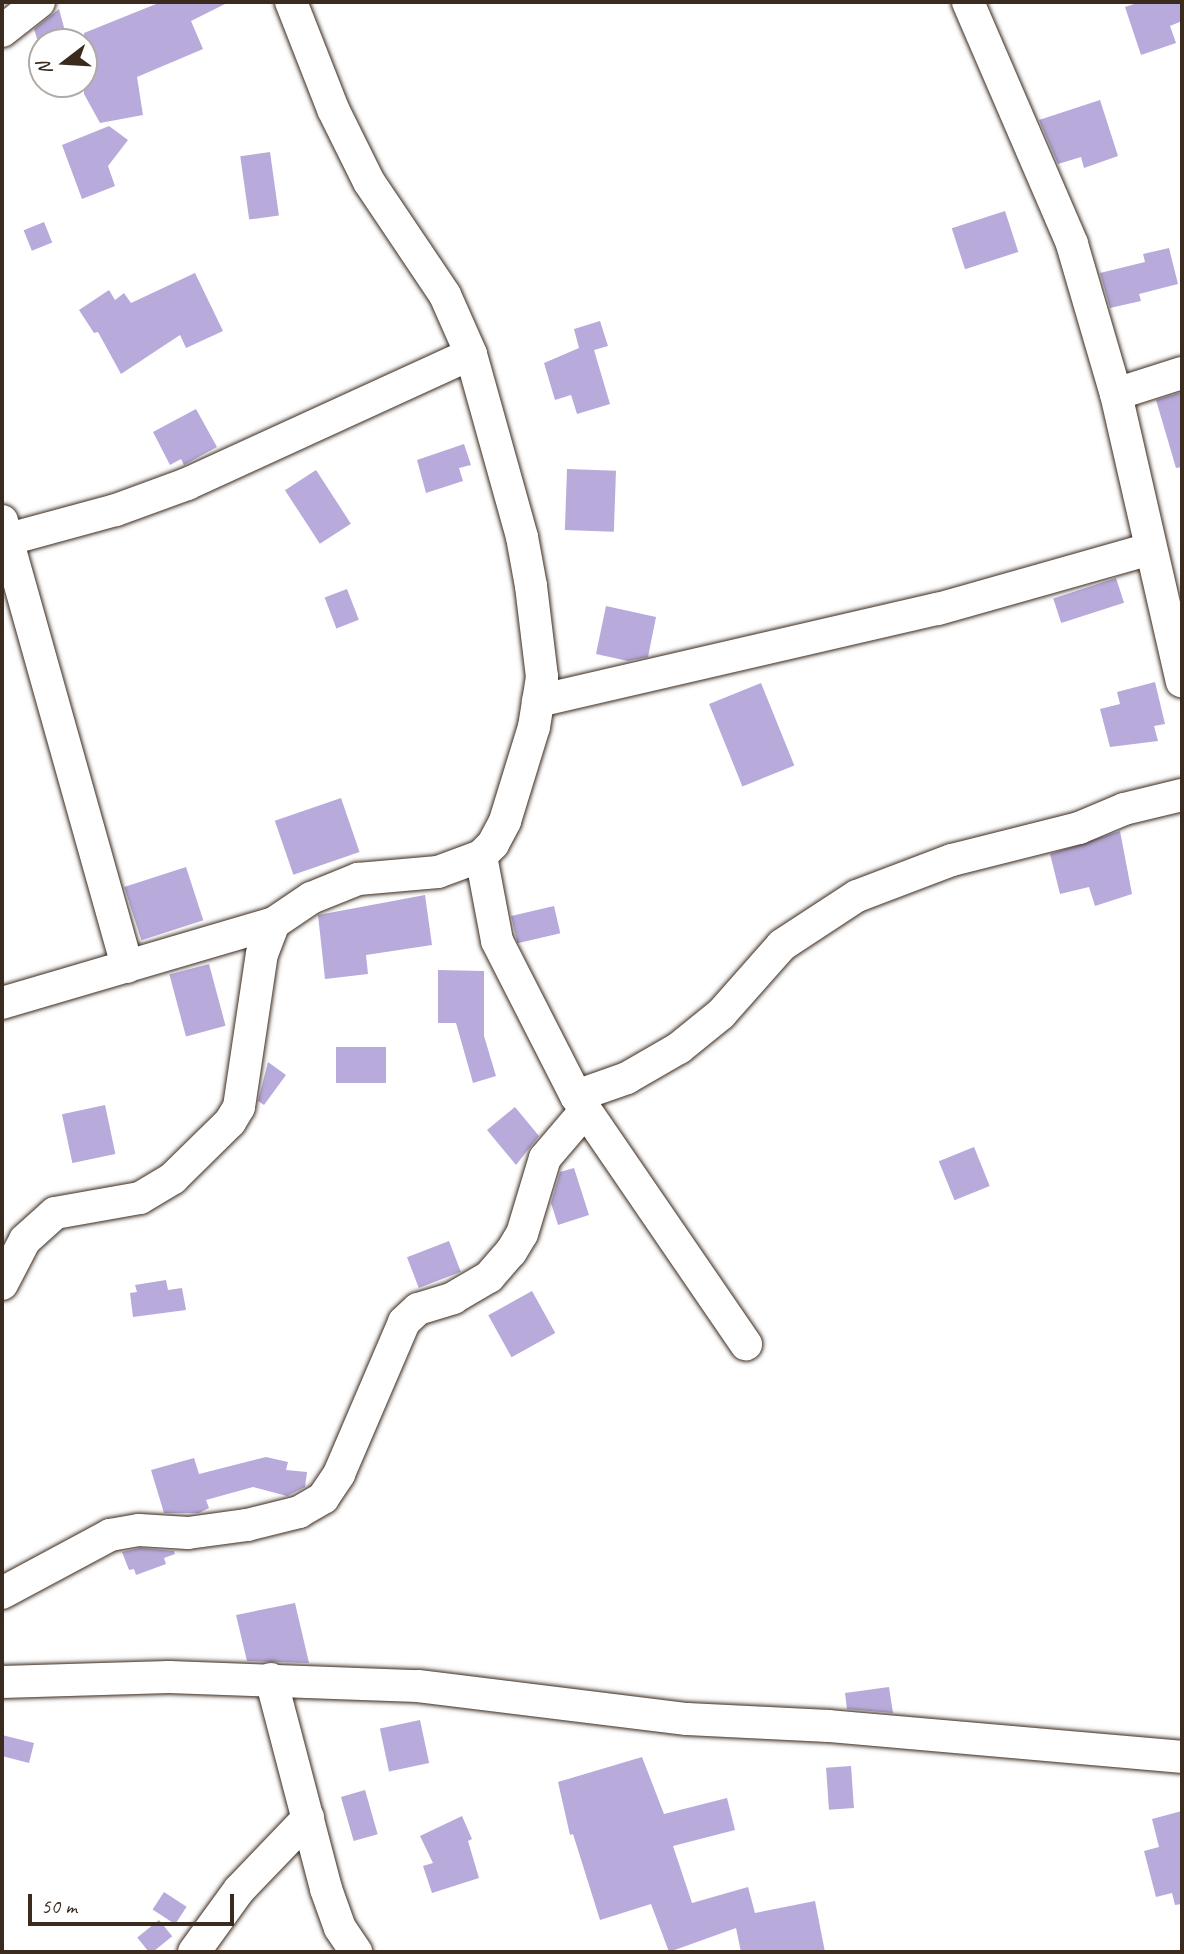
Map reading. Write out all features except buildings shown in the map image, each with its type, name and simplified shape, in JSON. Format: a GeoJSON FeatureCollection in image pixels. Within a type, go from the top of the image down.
{"type":"FeatureCollection","features":[{"type":"Feature","properties":{"kind":"street"},"geometry":{"type":"LineString","coordinates":[[2,31],[39,2]]}},
{"type":"Feature","properties":{"kind":"street"},"geometry":{"type":"LineString","coordinates":[[2,1003],[274,923],[311,898],[358,879],[438,872],[481,856],[493,844],[509,810],[538,701],[539,636],[522,537],[471,354],[445,295],[369,183],[333,109],[291,2]]}},
{"type":"Feature","properties":{"kind":"street"},"geometry":{"type":"LineString","coordinates":[[968,2],[1072,244],[1116,394],[1182,682]]}},
{"type":"Feature","properties":{"kind":"street"},"geometry":{"type":"LineString","coordinates":[[127,967],[6,530],[116,510],[187,484],[471,354]]}},
{"type":"Feature","properties":{"kind":"street"},"geometry":{"type":"LineString","coordinates":[[1116,394],[1182,373]]}},
{"type":"Feature","properties":{"kind":"street"},"geometry":{"type":"LineString","coordinates":[[538,701],[938,609],[1150,549]]}},
{"type":"Feature","properties":{"kind":"street"},"geometry":{"type":"LineString","coordinates":[[2,1593],[110,1535],[139,1530],[188,1533],[247,1525],[299,1512],[323,1498],[339,1474],[404,1322],[418,1309],[453,1298],[489,1277],[511,1252],[522,1234],[545,1158],[581,1104],[680,1048],[721,1014],[782,945],[857,896],[952,860],[1079,828],[1124,810],[1182,794]]}},
{"type":"Feature","properties":{"kind":"street"},"geometry":{"type":"LineString","coordinates":[[481,856],[497,941],[581,1104],[747,1344]]}},
{"type":"Feature","properties":{"kind":"street"},"geometry":{"type":"LineString","coordinates":[[2,1284],[14,1242],[55,1213],[140,1198],[173,1178],[230,1122],[240,1107],[262,954],[274,923]]}},
{"type":"Feature","properties":{"kind":"street"},"geometry":{"type":"LineString","coordinates":[[2,1682],[271,1679],[418,1686],[674,1718],[1042,1742],[1182,1757]]}},
{"type":"Feature","properties":{"kind":"street"},"geometry":{"type":"LineString","coordinates":[[271,1679],[331,1902],[356,1952]]}},
{"type":"Feature","properties":{"kind":"street"},"geometry":{"type":"LineString","coordinates":[[194,1952],[239,1890],[308,1818]]}}]}
